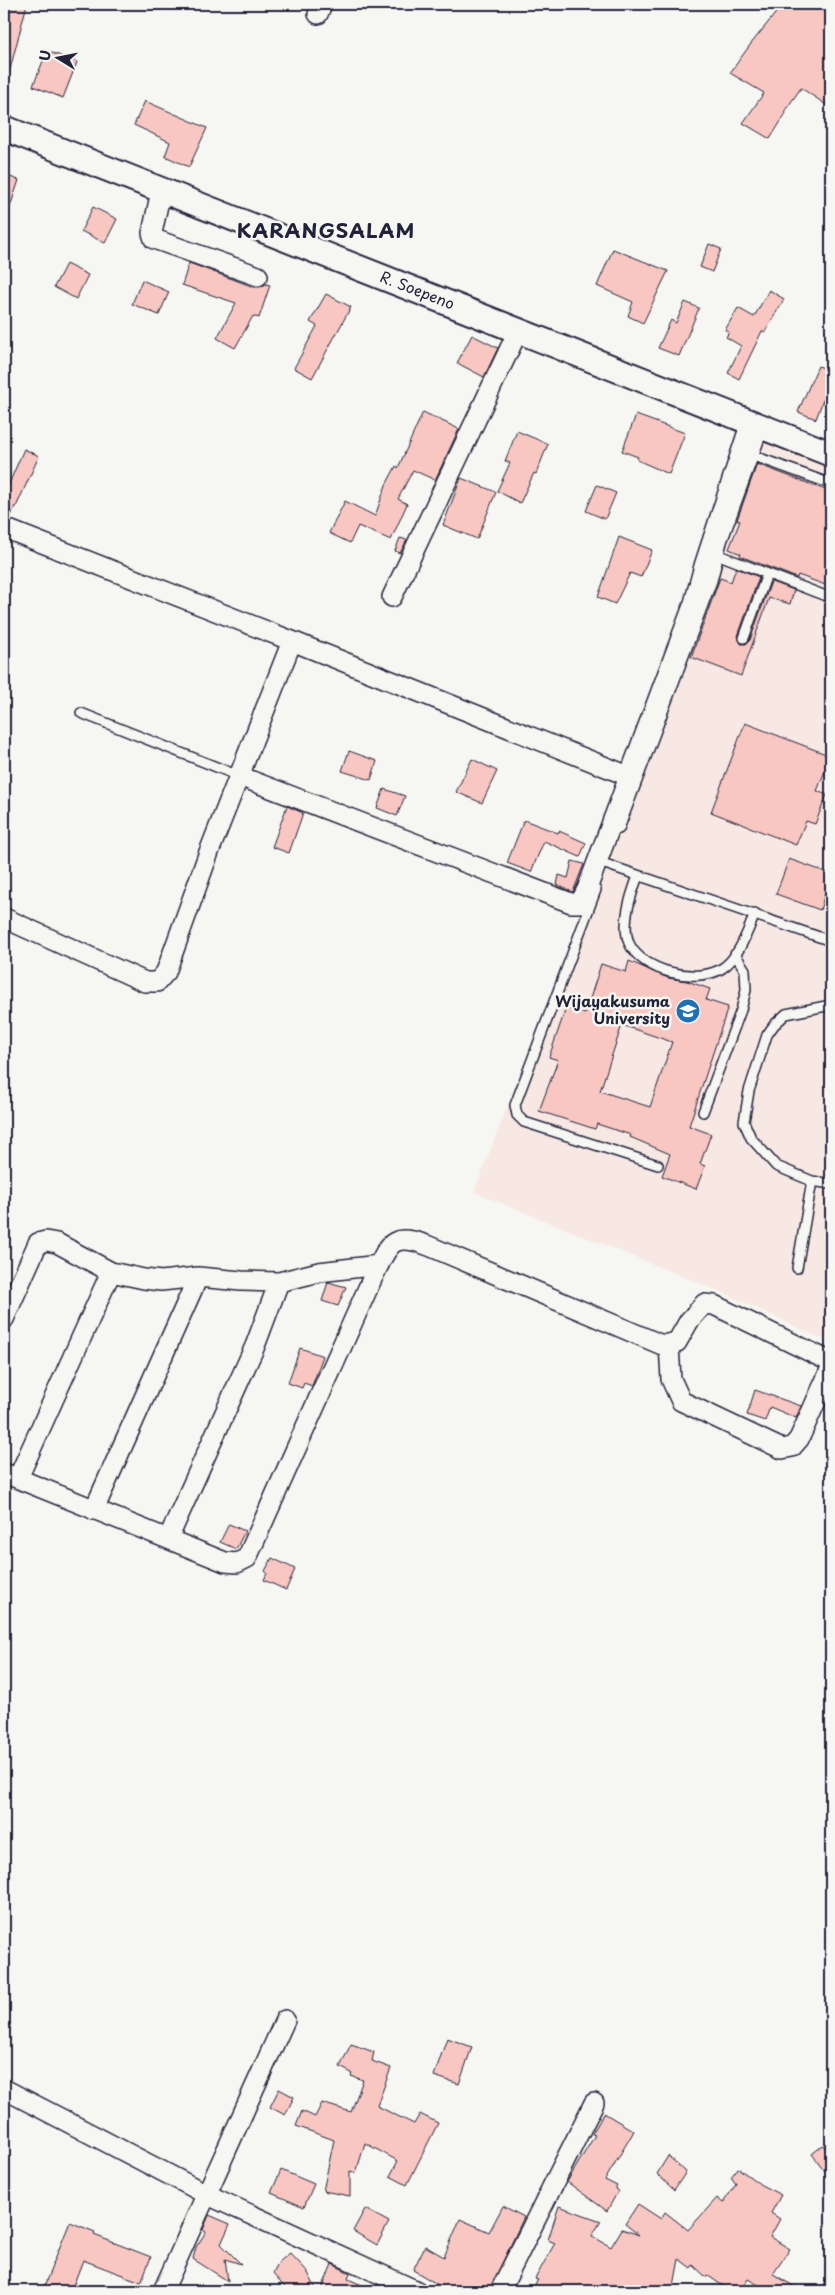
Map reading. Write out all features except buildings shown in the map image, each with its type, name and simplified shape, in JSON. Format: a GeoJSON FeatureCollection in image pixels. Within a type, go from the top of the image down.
{"type":"FeatureCollection","features":[{"type":"Feature","properties":{"kind":"street","name":"R. Soepeno"},"geometry":{"type":"LineString","coordinates":[[4,128],[831,454]]}},
{"type":"Feature","properties":{"kind":"street"},"geometry":{"type":"LineString","coordinates":[[161,191],[152,233],[154,238],[258,276]]}},
{"type":"Feature","properties":{"kind":"street"},"geometry":{"type":"LineString","coordinates":[[392,597],[518,331]]}},
{"type":"Feature","properties":{"kind":"street"},"geometry":{"type":"LineString","coordinates":[[239,776],[576,904],[583,900],[631,777],[694,603],[704,566],[758,425]]}},
{"type":"Feature","properties":{"kind":"street"},"geometry":{"type":"LineString","coordinates":[[4,528],[631,777]]}},
{"type":"Feature","properties":{"kind":"street"},"geometry":{"type":"LineString","coordinates":[[4,918],[145,982],[157,982],[166,972],[209,852],[292,641]]}},
{"type":"Feature","properties":{"kind":"street"},"geometry":{"type":"LineString","coordinates":[[111,1272],[11,1475],[225,1562],[237,1563],[247,1558],[379,1265],[387,1250],[398,1240],[409,1239],[662,1345],[677,1342],[697,1311],[704,1304],[714,1305],[831,1362]]}},
{"type":"Feature","properties":{"kind":"street"},"geometry":{"type":"LineString","coordinates":[[4,1319],[38,1243],[46,1241],[57,1243],[111,1272],[161,1281],[198,1277],[279,1282],[319,1272],[379,1265]]}},
{"type":"Feature","properties":{"kind":"street"},"geometry":{"type":"LineString","coordinates":[[94,1510],[198,1277]]}},
{"type":"Feature","properties":{"kind":"street"},"geometry":{"type":"LineString","coordinates":[[168,1539],[255,1346],[279,1282]]}},
{"type":"Feature","properties":{"kind":"street"},"geometry":{"type":"LineString","coordinates":[[669,1345],[671,1379],[681,1401],[782,1449],[792,1448],[799,1439],[831,1368]]}},
{"type":"Feature","properties":{"kind":"street"},"geometry":{"type":"LineString","coordinates":[[163,2291],[208,2195],[285,2020]]}},
{"type":"Feature","properties":{"kind":"street"},"geometry":{"type":"LineString","coordinates":[[4,2089],[208,2195],[417,2291]]}},
{"type":"Feature","properties":{"kind":"street"},"geometry":{"type":"LineString","coordinates":[[500,2291],[594,2103]]}},
{"type":"Feature","properties":{"kind":"lane"},"geometry":{"type":"LineString","coordinates":[[658,1166],[524,1122],[517,1115],[515,1105],[712,581],[719,555],[754,456],[758,425]]}},
{"type":"Feature","properties":{"kind":"lane"},"geometry":{"type":"LineString","coordinates":[[754,456],[831,484]]}},
{"type":"Feature","properties":{"kind":"lane"},"geometry":{"type":"LineString","coordinates":[[719,555],[831,598]]}},
{"type":"Feature","properties":{"kind":"lane"},"geometry":{"type":"LineString","coordinates":[[744,638],[767,574]]}},
{"type":"Feature","properties":{"kind":"lane"},"geometry":{"type":"LineString","coordinates":[[81,714],[239,776]]}},
{"type":"Feature","properties":{"kind":"lane"},"geometry":{"type":"LineString","coordinates":[[605,864],[831,941]]}},
{"type":"Feature","properties":{"kind":"lane"},"geometry":{"type":"LineString","coordinates":[[638,876],[632,893],[626,928],[629,943],[638,956],[674,973],[689,976],[720,970],[735,954],[755,914]]}},
{"type":"Feature","properties":{"kind":"lane"},"geometry":{"type":"LineString","coordinates":[[703,1112],[741,1010],[746,990],[745,970],[735,954]]}},
{"type":"Feature","properties":{"kind":"lane"},"geometry":{"type":"LineString","coordinates":[[831,1004],[786,1014],[774,1025],[768,1035],[749,1091],[744,1122],[751,1138],[776,1166],[812,1181],[831,1184]]}},
{"type":"Feature","properties":{"kind":"lane"},"geometry":{"type":"LineString","coordinates":[[797,1268],[812,1181]]}},
{"type":"Feature","properties":{"kind":"shaded area","name":"Wijayakusuma University"},"geometry":{"type":"Polygon","coordinates":[[[757,435],[831,464],[831,1343],[726,1294],[474,1192],[615,830],[757,435]]]}},
{"type":"Feature","properties":{"kind":"place","name":"Wijayakusuma University"},"geometry":{"type":"Point","coordinates":[688,1011]}},
{"type":"Feature","properties":{"kind":"district","name":"KARANGSALAM"},"geometry":{"type":"Point","coordinates":[326,231]}}]}
